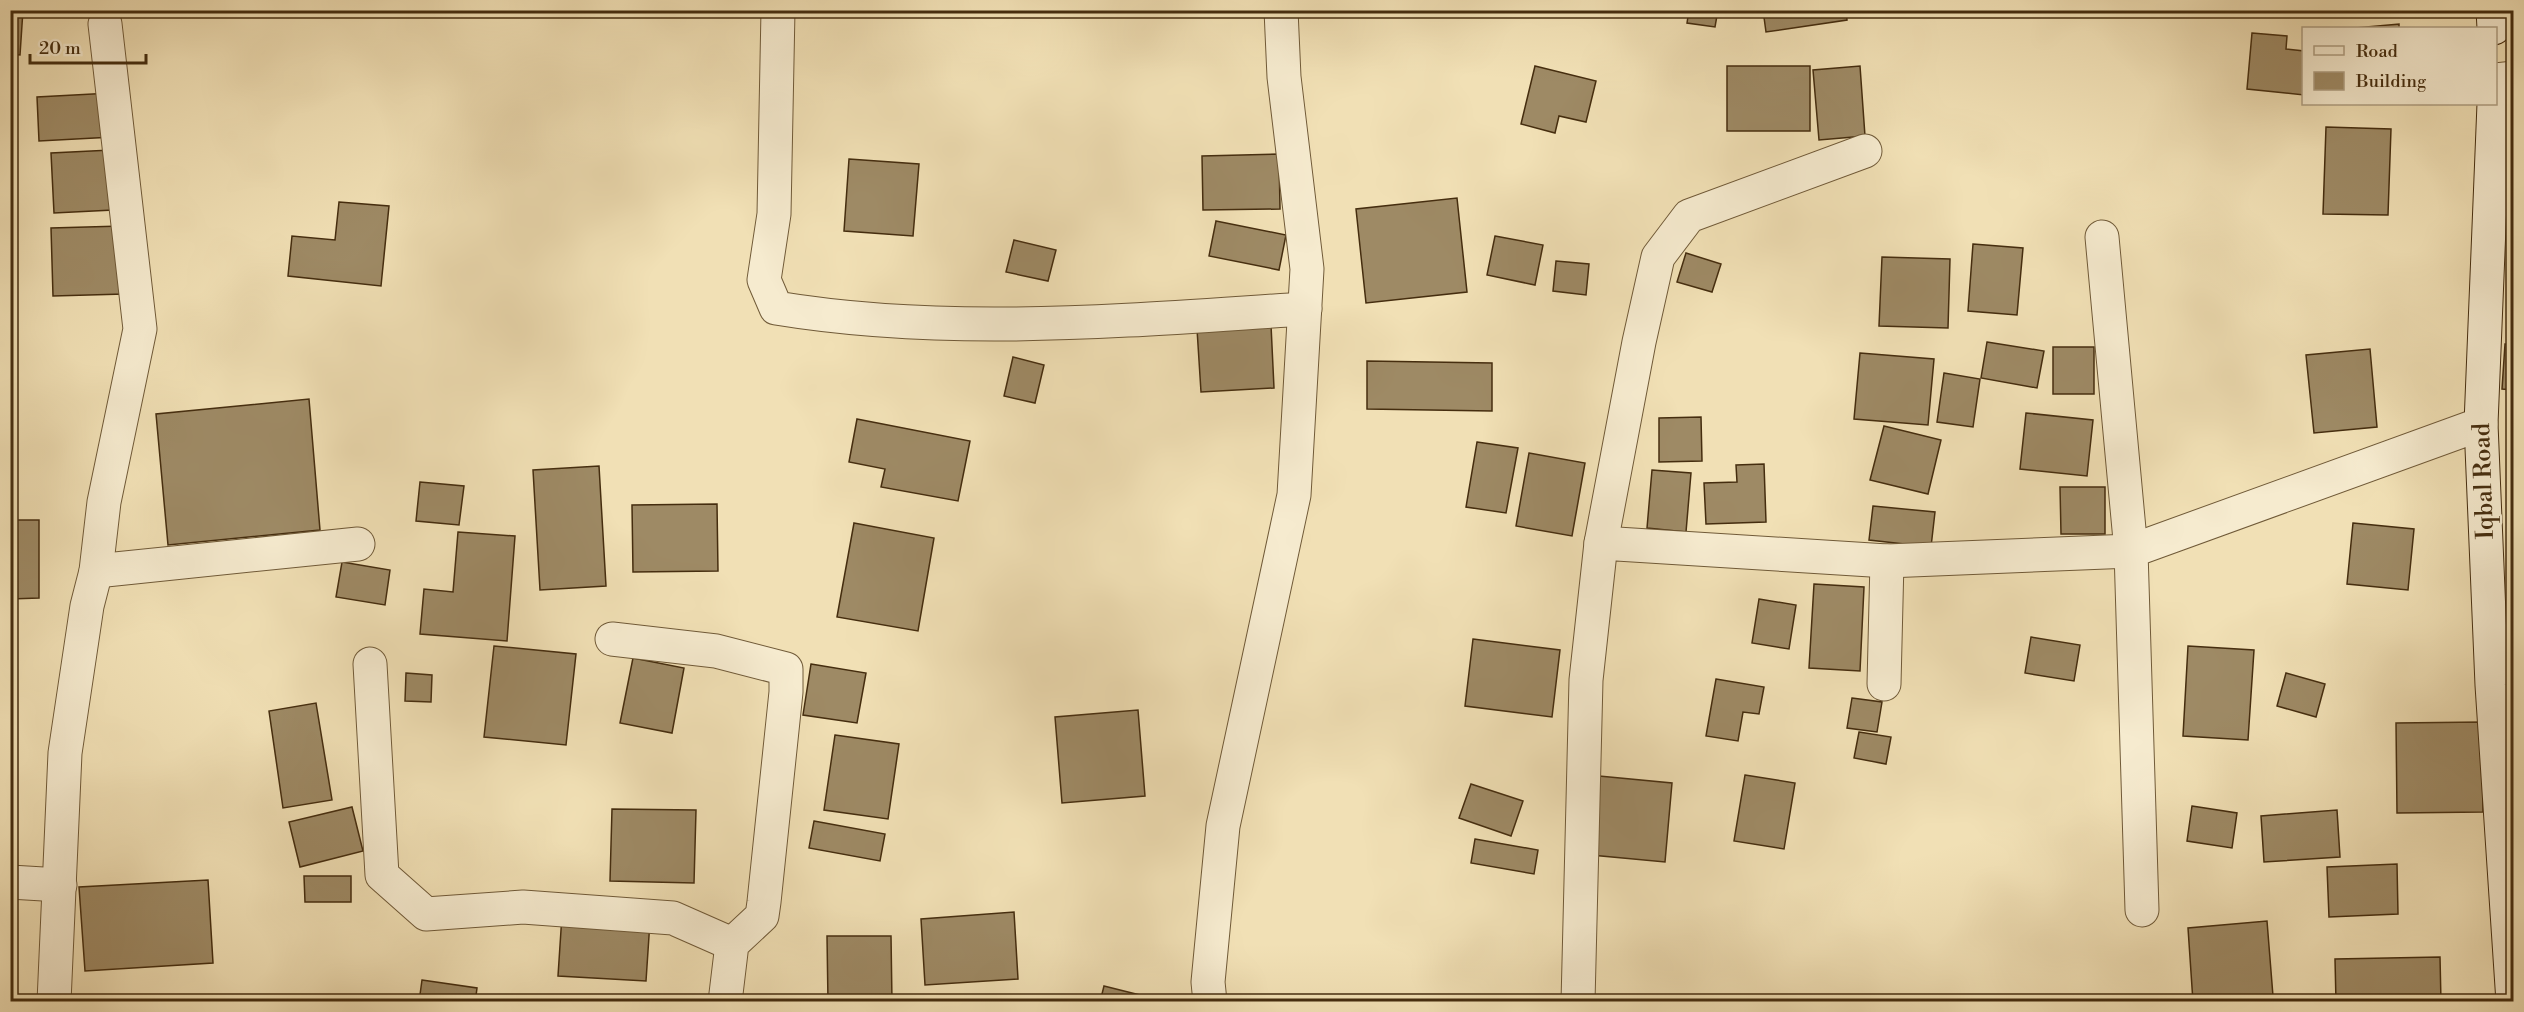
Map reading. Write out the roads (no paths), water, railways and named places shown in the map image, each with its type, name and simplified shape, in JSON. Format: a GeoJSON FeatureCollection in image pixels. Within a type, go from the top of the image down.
{"type":"FeatureCollection","features":[{"type":"Feature","properties":{"kind":"street"},"geometry":{"type":"LineString","coordinates":[[778,10],[774,214],[764,280],[776,308],[834,317],[964,325],[1053,325],[1305,309]]}},
{"type":"Feature","properties":{"kind":"street"},"geometry":{"type":"LineString","coordinates":[[1210,1002],[1208,982],[1223,826],[1294,495],[1307,269],[1284,77],[1281,10]]}},
{"type":"Feature","properties":{"kind":"street"},"geometry":{"type":"LineString","coordinates":[[2493,10],[2494,27]]}},
{"type":"Feature","properties":{"kind":"street"},"geometry":{"type":"LineString","coordinates":[[54,1002],[65,753],[87,606],[96,571],[104,502],[140,329],[105,24]]}},
{"type":"Feature","properties":{"kind":"street"},"geometry":{"type":"LineString","coordinates":[[2497,80],[2514,78]]}},
{"type":"Feature","properties":{"kind":"street","name":"Iqbal Road"},"geometry":{"type":"LineString","coordinates":[[2494,105],[2481,424],[2492,685],[2513,1002]]}},
{"type":"Feature","properties":{"kind":"street"},"geometry":{"type":"LineString","coordinates":[[1578,1002],[1586,680],[1601,543],[1639,342],[1658,257],[1689,216],[1865,151]]}},
{"type":"Feature","properties":{"kind":"street"},"geometry":{"type":"LineString","coordinates":[[2102,237],[2131,551],[2142,910]]}},
{"type":"Feature","properties":{"kind":"street"},"geometry":{"type":"LineString","coordinates":[[1601,543],[1887,561],[2131,551],[2481,424]]}},
{"type":"Feature","properties":{"kind":"street"},"geometry":{"type":"LineString","coordinates":[[96,571],[358,544]]}},
{"type":"Feature","properties":{"kind":"street"},"geometry":{"type":"LineString","coordinates":[[1884,684],[1887,561]]}},
{"type":"Feature","properties":{"kind":"street"},"geometry":{"type":"LineString","coordinates":[[612,639],[716,651],[786,669],[786,692],[762,916],[732,944],[725,1002]]}},
{"type":"Feature","properties":{"kind":"street"},"geometry":{"type":"LineString","coordinates":[[370,664],[382,875],[426,914],[523,907],[673,918],[732,944]]}},
{"type":"Feature","properties":{"kind":"street"},"geometry":{"type":"LineString","coordinates":[[10,882],[60,885]]}}]}
